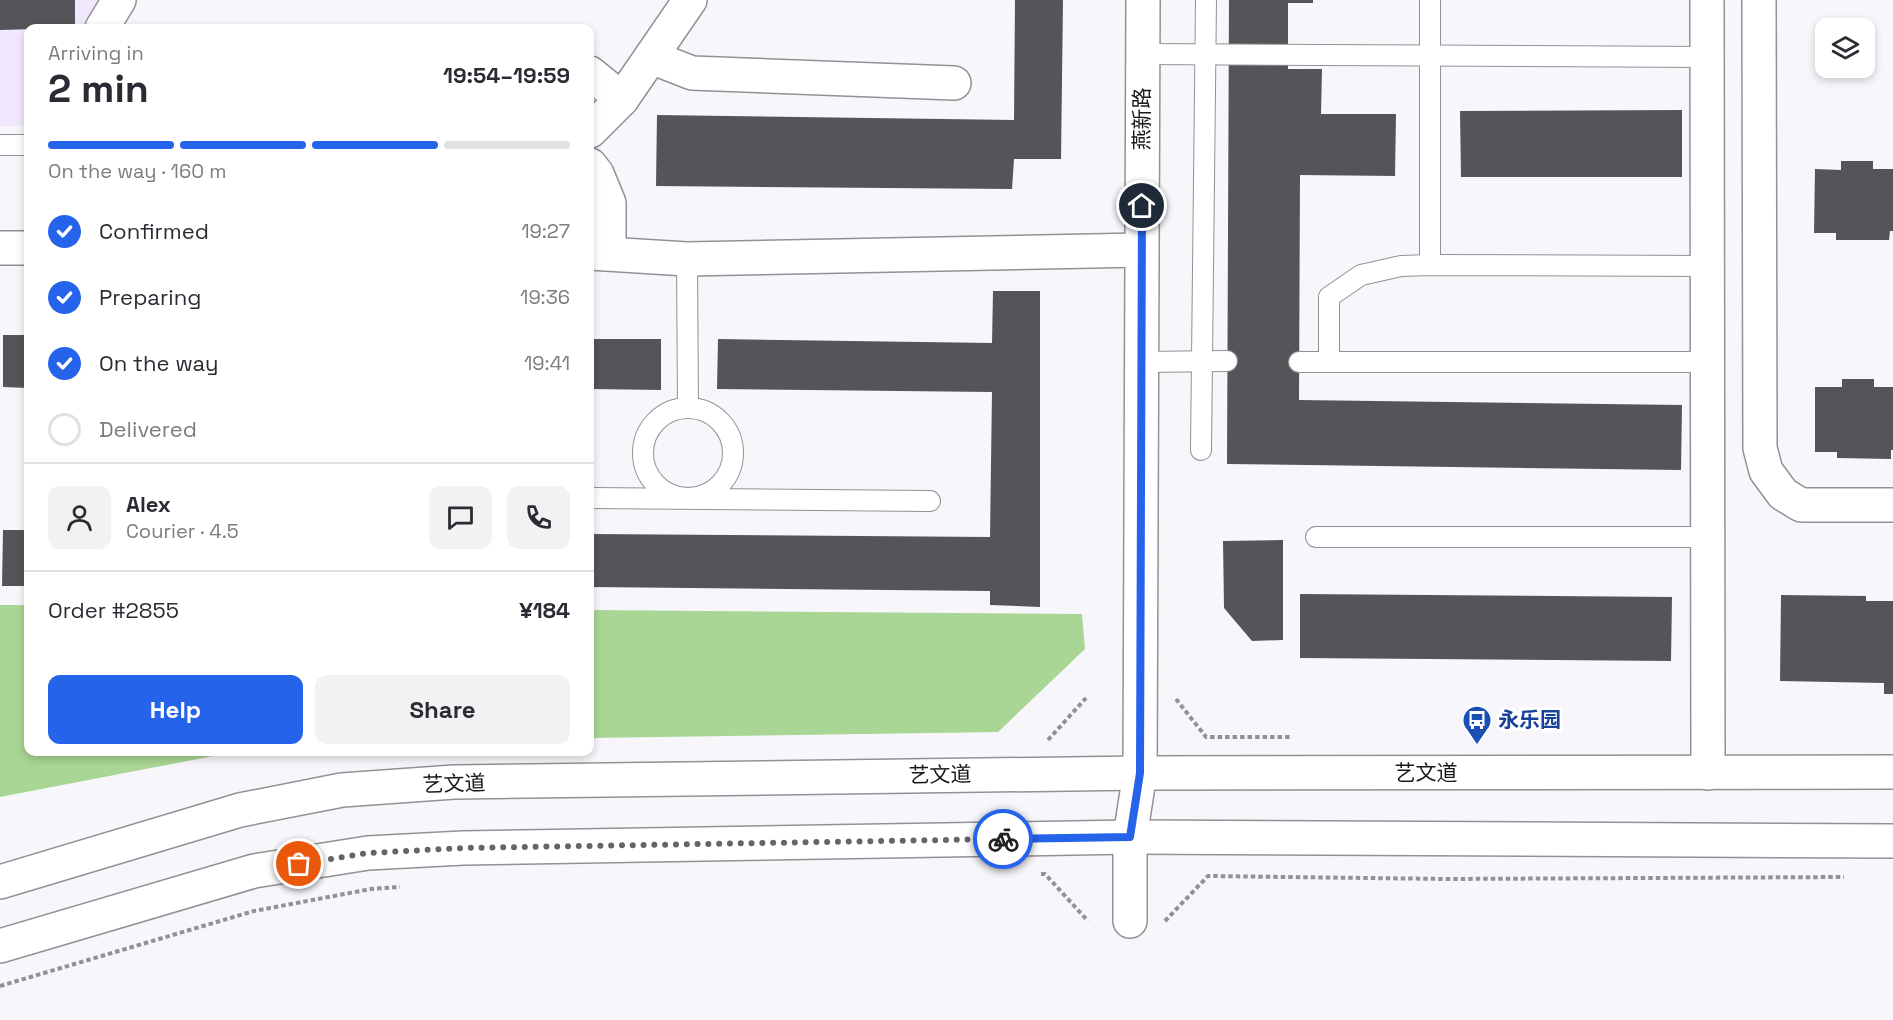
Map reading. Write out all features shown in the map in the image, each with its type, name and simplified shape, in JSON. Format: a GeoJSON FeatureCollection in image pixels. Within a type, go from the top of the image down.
{"type":"FeatureCollection","features":[{"type":"Feature","properties":{"kind":"main road"},"geometry":{"type":"LineString","coordinates":[[104,24],[119,0]]}},
{"type":"Feature","properties":{"kind":"main road"},"geometry":{"type":"LineString","coordinates":[[594,127],[622,99],[690,0]]}},
{"type":"Feature","properties":{"kind":"main road","name":"燕新路"},"geometry":{"type":"LineString","coordinates":[[1130,921],[1130,837],[1140,773],[1143,0]]}},
{"type":"Feature","properties":{"kind":"main road"},"geometry":{"type":"LineString","coordinates":[[1707,0],[1708,773]]}},
{"type":"Feature","properties":{"kind":"main road"},"geometry":{"type":"LineString","coordinates":[[1760,0],[1760,448],[1766,471],[1783,494],[1801,505],[1893,505]]}},
{"type":"Feature","properties":{"kind":"main road"},"geometry":{"type":"LineString","coordinates":[[651,57],[692,73],[954,83]]}},
{"type":"Feature","properties":{"kind":"main road"},"geometry":{"type":"LineString","coordinates":[[594,76],[622,99]]}},
{"type":"Feature","properties":{"kind":"main road"},"geometry":{"type":"LineString","coordinates":[[594,170],[609,203],[599,253],[687,259],[1142,250]]}},
{"type":"Feature","properties":{"kind":"main road"},"geometry":{"type":"LineString","coordinates":[[0,248],[24,248]]}},
{"type":"Feature","properties":{"kind":"main road","name":"艺文道"},"geometry":{"type":"LineString","coordinates":[[0,882],[240,810],[342,790],[454,782],[1140,773],[1893,772]]}},
{"type":"Feature","properties":{"kind":"main road"},"geometry":{"type":"LineString","coordinates":[[0,946],[254,871],[368,853],[475,848],[1130,837],[1893,841]]}},
{"type":"Feature","properties":{"kind":"lane"},"geometry":{"type":"LineString","coordinates":[[1201,450],[1206,0]]}},
{"type":"Feature","properties":{"kind":"lane"},"geometry":{"type":"LineString","coordinates":[[1430,0],[1430,265]]}},
{"type":"Feature","properties":{"kind":"lane"},"geometry":{"type":"LineString","coordinates":[[1143,54],[1707,57]]}},
{"type":"Feature","properties":{"kind":"lane"},"geometry":{"type":"LineString","coordinates":[[0,145],[24,145]]}},
{"type":"Feature","properties":{"kind":"lane"},"geometry":{"type":"LineString","coordinates":[[687,259],[688,408]]}},
{"type":"Feature","properties":{"kind":"lane"},"geometry":{"type":"LineString","coordinates":[[1329,362],[1329,297],[1361,275],[1401,266],[1430,265],[1708,266]]}},
{"type":"Feature","properties":{"kind":"lane"},"geometry":{"type":"LineString","coordinates":[[1141,362],[1227,361]]}},
{"type":"Feature","properties":{"kind":"lane"},"geometry":{"type":"LineString","coordinates":[[1299,362],[1708,362]]}},
{"type":"Feature","properties":{"kind":"lane"},"geometry":{"type":"LineString","coordinates":[[688,408],[703,411],[717,418],[732,444],[733,459],[728,473],[719,486],[707,494],[693,498],[677,496],[663,490],[653,481],[646,468],[643,454],[645,440],[651,427],[661,417],[688,408]]}},
{"type":"Feature","properties":{"kind":"lane"},"geometry":{"type":"LineString","coordinates":[[594,498],[930,501]]}},
{"type":"Feature","properties":{"kind":"lane"},"geometry":{"type":"LineString","coordinates":[[1316,537],[1708,537]]}},
{"type":"Feature","properties":{"kind":"path"},"geometry":{"type":"LineString","coordinates":[[1176,699],[1206,737],[1302,737]]}},
{"type":"Feature","properties":{"kind":"path"},"geometry":{"type":"LineString","coordinates":[[1033,874],[1045,873],[1088,921]]}},
{"type":"Feature","properties":{"kind":"path"},"geometry":{"type":"LineString","coordinates":[[1165,921],[1208,876],[1447,879],[1846,876]]}},
{"type":"Feature","properties":{"kind":"path"},"geometry":{"type":"LineString","coordinates":[[0,986],[254,910],[371,889],[405,887]]}},
{"type":"Feature","properties":{"kind":"shaded area"},"geometry":{"type":"Polygon","coordinates":[[[0,0],[98,0],[83,24],[24,24],[24,124],[0,126],[0,0]]]}},
{"type":"Feature","properties":{"kind":"green space"},"geometry":{"type":"Polygon","coordinates":[[[0,605],[24,605],[24,756],[213,756],[0,797],[0,605]]]}},
{"type":"Feature","properties":{"kind":"green space"},"geometry":{"type":"Polygon","coordinates":[[[594,610],[1082,614],[1085,649],[998,732],[594,738],[594,610]]]}},
{"type":"Feature","properties":{"kind":"building"},"geometry":{"type":"Polygon","coordinates":[[[0,0],[75,0],[75,24],[24,24],[24,29],[0,30],[0,0]]]}},
{"type":"Feature","properties":{"kind":"building"},"geometry":{"type":"Polygon","coordinates":[[[1015,0],[1063,0],[1061,159],[1014,159],[1012,189],[656,186],[657,115],[1014,120],[1015,0]]]}},
{"type":"Feature","properties":{"kind":"building"},"geometry":{"type":"Polygon","coordinates":[[[1229,0],[1313,0],[1313,3],[1288,3],[1288,69],[1322,69],[1321,114],[1396,114],[1395,176],[1300,175],[1299,400],[1682,405],[1681,470],[1227,464],[1229,0]]]}},
{"type":"Feature","properties":{"kind":"building"},"geometry":{"type":"Polygon","coordinates":[[[1682,110],[1682,177],[1461,177],[1460,111],[1682,110]]]}},
{"type":"Feature","properties":{"kind":"building"},"geometry":{"type":"Polygon","coordinates":[[[1841,161],[1873,161],[1873,169],[1893,169],[1893,231],[1890,231],[1889,240],[1836,240],[1836,233],[1814,233],[1815,169],[1841,170],[1841,161]]]}},
{"type":"Feature","properties":{"kind":"building"},"geometry":{"type":"Polygon","coordinates":[[[993,291],[1040,291],[1040,607],[990,605],[990,591],[594,587],[594,534],[990,537],[992,392],[717,389],[718,339],[992,343],[993,291]]]}},
{"type":"Feature","properties":{"kind":"building"},"geometry":{"type":"Polygon","coordinates":[[[3,335],[24,335],[24,388],[3,387],[3,335]]]}},
{"type":"Feature","properties":{"kind":"building"},"geometry":{"type":"Polygon","coordinates":[[[594,339],[661,339],[661,390],[594,389],[594,339]]]}},
{"type":"Feature","properties":{"kind":"building"},"geometry":{"type":"Polygon","coordinates":[[[1842,379],[1874,379],[1874,387],[1893,387],[1891,459],[1837,458],[1837,452],[1815,452],[1815,387],[1842,387],[1842,379]]]}},
{"type":"Feature","properties":{"kind":"building"},"geometry":{"type":"Polygon","coordinates":[[[3,530],[24,530],[24,586],[2,586],[3,530]]]}},
{"type":"Feature","properties":{"kind":"building"},"geometry":{"type":"Polygon","coordinates":[[[1283,540],[1283,640],[1252,641],[1224,608],[1223,541],[1283,540]]]}},
{"type":"Feature","properties":{"kind":"building"},"geometry":{"type":"Polygon","coordinates":[[[1300,594],[1672,597],[1671,661],[1300,658],[1300,594]]]}},
{"type":"Feature","properties":{"kind":"building"},"geometry":{"type":"Polygon","coordinates":[[[1781,595],[1866,596],[1866,601],[1893,601],[1893,694],[1884,694],[1884,683],[1780,681],[1781,595]]]}},
{"type":"Feature","properties":{"kind":"way so far"},"geometry":{"type":"LineString","coordinates":[[299,864],[368,853],[463,848],[1003,839]]}},
{"type":"Feature","properties":{"kind":"place","name":"永乐园"},"geometry":{"type":"Point","coordinates":[1477,746]}},
{"type":"Feature","properties":{"kind":"route"},"geometry":{"type":"LineString","coordinates":[[1003,839],[1130,837],[1140,773],[1142,206]]}}]}
